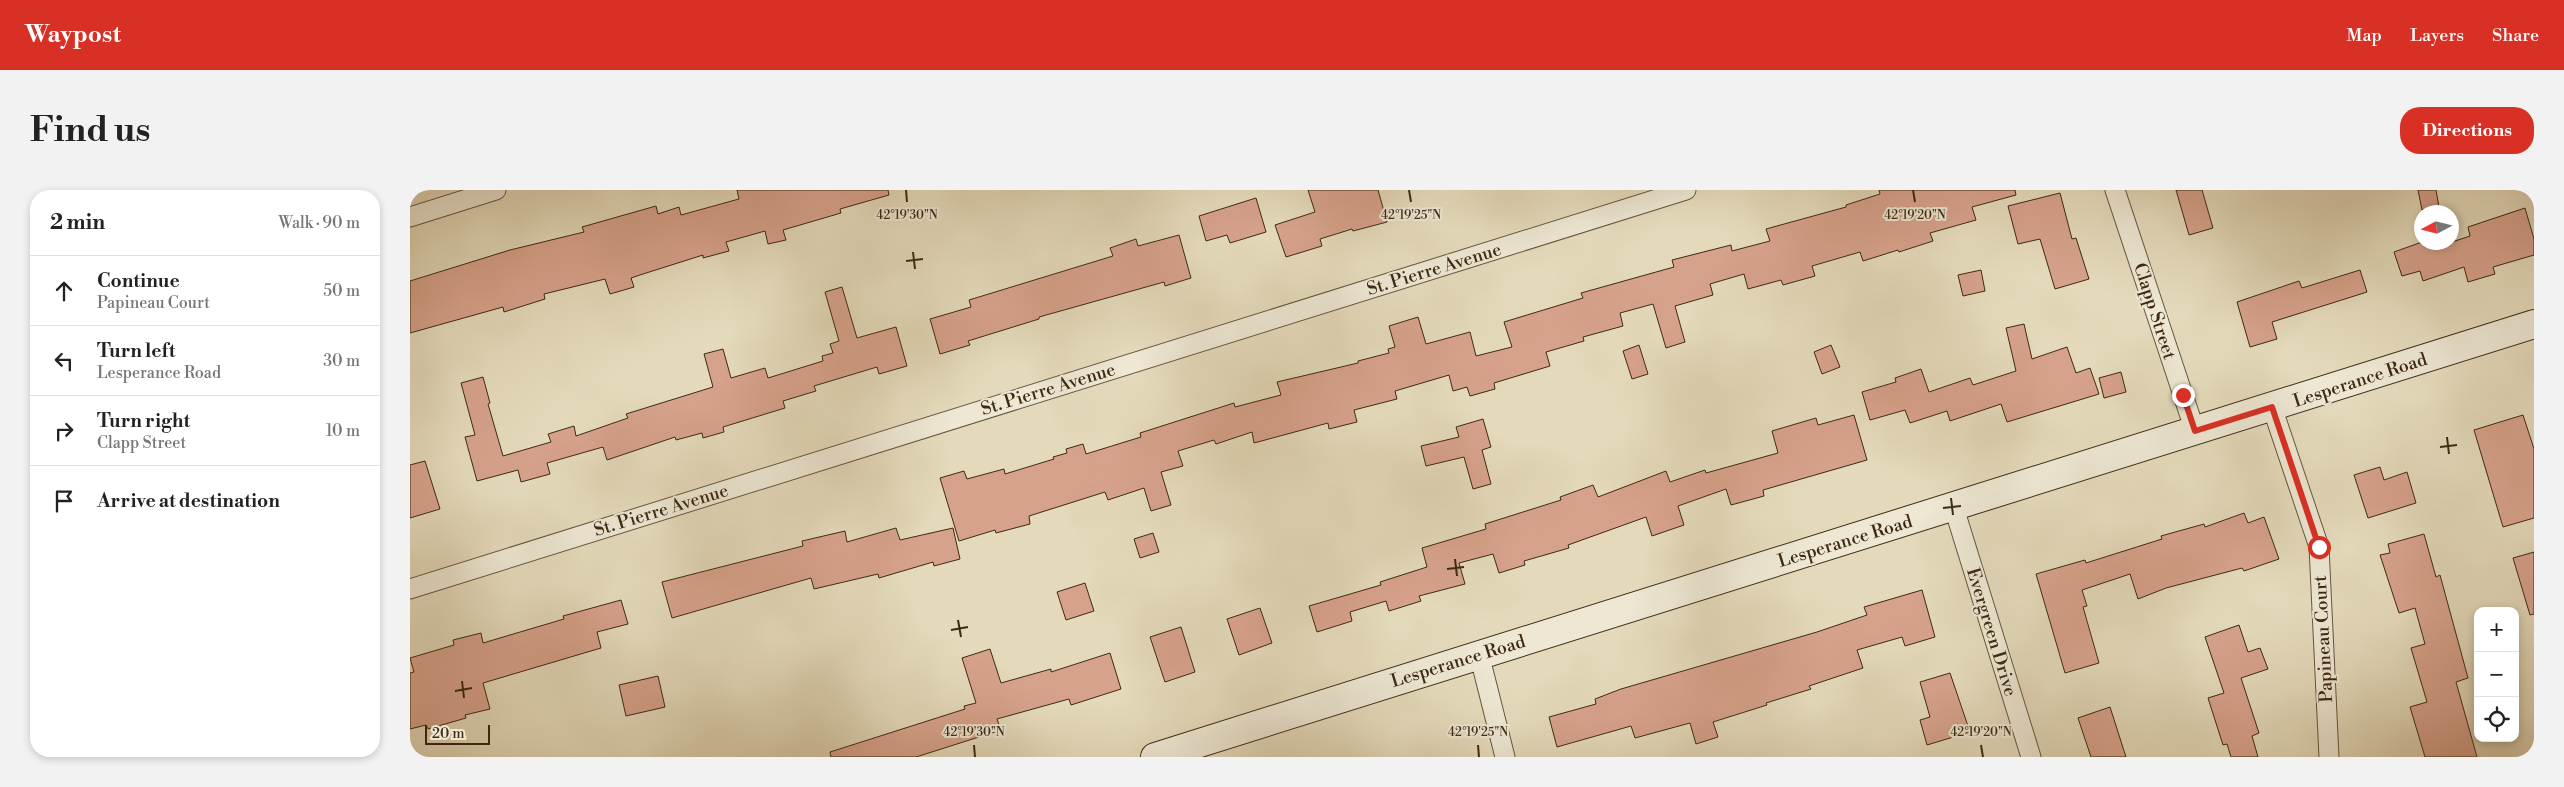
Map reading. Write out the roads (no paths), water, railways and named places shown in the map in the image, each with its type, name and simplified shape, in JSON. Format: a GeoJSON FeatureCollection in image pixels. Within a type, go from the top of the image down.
{"type":"FeatureCollection","features":[{"type":"Feature","properties":{"kind":"main road","name":"Lesperance Road"},"geometry":{"type":"LineString","coordinates":[[1155,757],[1479,654],[1954,508],[2534,324]]}},
{"type":"Feature","properties":{"kind":"street"},"geometry":{"type":"LineString","coordinates":[[410,217],[496,190]]}},
{"type":"Feature","properties":{"kind":"street","name":"St. Pierre Avenue"},"geometry":{"type":"LineString","coordinates":[[410,589],[1686,190]]}},
{"type":"Feature","properties":{"kind":"street","name":"Clapp Street"},"geometry":{"type":"LineString","coordinates":[[2115,190],[2195,431]]}},
{"type":"Feature","properties":{"kind":"street","name":"Papineau Court"},"geometry":{"type":"LineString","coordinates":[[2272,407],[2319,547],[2329,757]]}},
{"type":"Feature","properties":{"kind":"street","name":"Evergreen Drive"},"geometry":{"type":"LineString","coordinates":[[1954,508],[2031,757]]}},
{"type":"Feature","properties":{"kind":"street"},"geometry":{"type":"LineString","coordinates":[[1479,654],[1505,757]]}}]}
